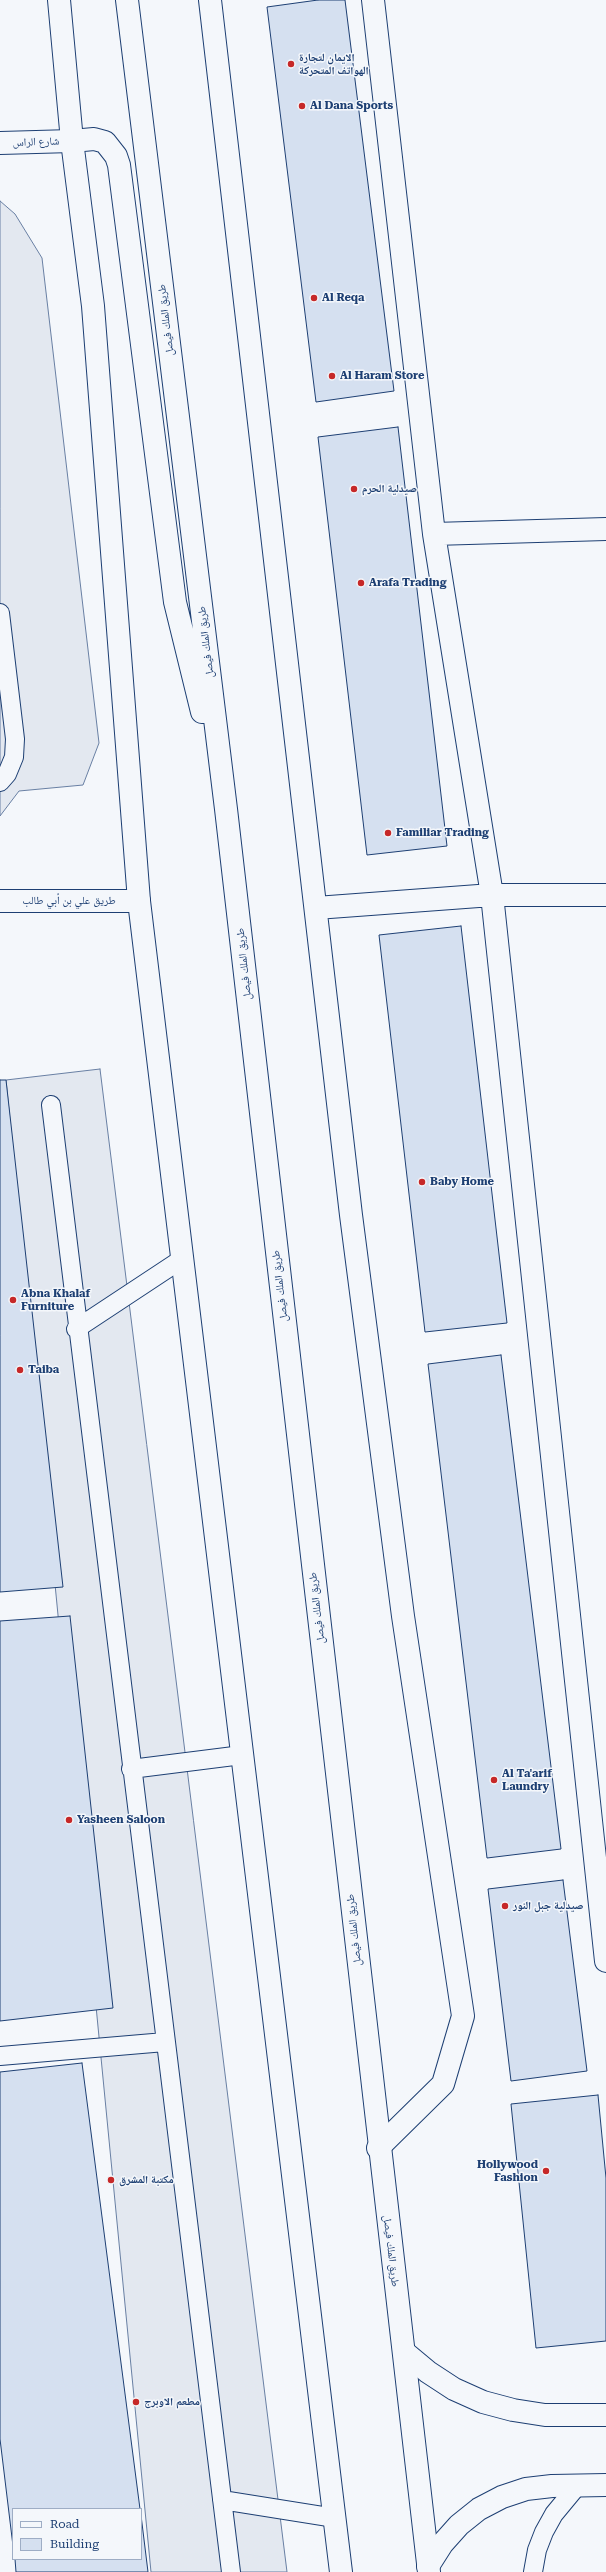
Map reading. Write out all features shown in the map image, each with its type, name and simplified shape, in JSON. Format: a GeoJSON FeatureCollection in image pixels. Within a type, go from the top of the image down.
{"type":"FeatureCollection","features":[{"type":"Feature","properties":{"kind":"main road"},"geometry":{"type":"LineString","coordinates":[[59,0],[72,141],[93,306],[139,901],[341,2572]]}},
{"type":"Feature","properties":{"kind":"main road","name":"طريق الملك فيصل"},"geometry":{"type":"LineString","coordinates":[[127,0],[226,809],[378,2148],[404,2352],[429,2569]]}},
{"type":"Feature","properties":{"kind":"main road"},"geometry":{"type":"LineString","coordinates":[[210,0],[351,1215],[403,1616],[463,2016],[443,2084],[378,2148]]}},
{"type":"Feature","properties":{"kind":"main road"},"geometry":{"type":"LineString","coordinates":[[373,0],[434,534],[492,895],[606,1961]]}},
{"type":"Feature","properties":{"kind":"main road","name":"شارع الراس"},"geometry":{"type":"LineString","coordinates":[[0,143],[94,139],[105,142],[116,156],[175,602],[226,809]]}},
{"type":"Feature","properties":{"kind":"main road"},"geometry":{"type":"LineString","coordinates":[[434,534],[606,529]]}},
{"type":"Feature","properties":{"kind":"main road"},"geometry":{"type":"LineString","coordinates":[[316,908],[492,895],[606,895]]}},
{"type":"Feature","properties":{"kind":"main road","name":"طريق علي بن أبي طالب"},"geometry":{"type":"LineString","coordinates":[[0,901],[139,901]]}},
{"type":"Feature","properties":{"kind":"main road"},"geometry":{"type":"LineString","coordinates":[[404,2352],[428,2372],[454,2389],[483,2402],[514,2410],[545,2415],[606,2415]]}},
{"type":"Feature","properties":{"kind":"main road"},"geometry":{"type":"LineString","coordinates":[[429,2569],[442,2544],[459,2525],[479,2509],[502,2497],[526,2489],[578,2485],[606,2485]]}},
{"type":"Feature","properties":{"kind":"lane"},"geometry":{"type":"LineString","coordinates":[[0,613],[15,739],[14,757],[7,774],[0,782]]}},
{"type":"Feature","properties":{"kind":"lane"},"geometry":{"type":"LineString","coordinates":[[50,1106],[76,1328],[231,2572]]}},
{"type":"Feature","properties":{"kind":"lane"},"geometry":{"type":"LineString","coordinates":[[76,1328],[182,1258]]}},
{"type":"Feature","properties":{"kind":"lane"},"geometry":{"type":"LineString","coordinates":[[131,1769],[242,1756]]}},
{"type":"Feature","properties":{"kind":"lane"},"geometry":{"type":"LineString","coordinates":[[0,2056],[165,2042]]}},
{"type":"Feature","properties":{"kind":"lane"},"geometry":{"type":"LineString","coordinates":[[533,2572],[537,2550],[544,2532],[554,2514],[578,2485]]}},
{"type":"Feature","properties":{"kind":"lane"},"geometry":{"type":"LineString","coordinates":[[222,2500],[335,2518]]}},
{"type":"Feature","properties":{"kind":"shaded area"},"geometry":{"type":"Polygon","coordinates":[[[0,201],[15,214],[42,258],[99,743],[83,785],[19,791],[0,816],[0,201]]]}},
{"type":"Feature","properties":{"kind":"shaded area"},"geometry":{"type":"Polygon","coordinates":[[[100,1069],[287,2572],[151,2572],[6,1080],[100,1069]]]}},
{"type":"Feature","properties":{"kind":"building"},"geometry":{"type":"Polygon","coordinates":[[[318,0],[345,0],[394,391],[316,402],[267,7],[318,0]]]}},
{"type":"Feature","properties":{"kind":"building"},"geometry":{"type":"Polygon","coordinates":[[[398,427],[447,846],[367,855],[318,437],[398,427]]]}},
{"type":"Feature","properties":{"kind":"building"},"geometry":{"type":"Polygon","coordinates":[[[461,926],[507,1323],[425,1332],[379,935],[461,926]]]}},
{"type":"Feature","properties":{"kind":"building"},"geometry":{"type":"Polygon","coordinates":[[[0,1080],[6,1080],[63,1587],[0,1592],[0,1080]]]}},
{"type":"Feature","properties":{"kind":"building"},"geometry":{"type":"Polygon","coordinates":[[[501,1355],[561,1849],[487,1858],[428,1364],[501,1355]]]}},
{"type":"Feature","properties":{"kind":"building"},"geometry":{"type":"Polygon","coordinates":[[[70,1616],[113,2008],[0,2021],[0,1621],[70,1616]]]}},
{"type":"Feature","properties":{"kind":"building"},"geometry":{"type":"Polygon","coordinates":[[[563,1880],[587,2071],[511,2081],[488,1889],[563,1880]]]}},
{"type":"Feature","properties":{"kind":"building"},"geometry":{"type":"Polygon","coordinates":[[[82,2063],[140,2508],[12,2508],[12,2538],[0,2439],[0,2072],[82,2063]]]}},
{"type":"Feature","properties":{"kind":"building"},"geometry":{"type":"Polygon","coordinates":[[[598,2095],[606,2178],[606,2341],[536,2348],[511,2104],[598,2095]]]}},
{"type":"Feature","properties":{"kind":"building"},"geometry":{"type":"Polygon","coordinates":[[[142,2523],[148,2572],[16,2572],[15,2560],[142,2560],[142,2523]]]}},
{"type":"Feature","properties":{"kind":"place","name":"الايمان لتجارة الهواتف المتحركة"},"geometry":{"type":"Point","coordinates":[291,64]}},
{"type":"Feature","properties":{"kind":"place","name":"Al Dana Sports"},"geometry":{"type":"Point","coordinates":[302,106]}},
{"type":"Feature","properties":{"kind":"place","name":"Al Reqa"},"geometry":{"type":"Point","coordinates":[314,298]}},
{"type":"Feature","properties":{"kind":"place","name":"Al Haram Store"},"geometry":{"type":"Point","coordinates":[332,376]}},
{"type":"Feature","properties":{"kind":"place","name":"صيدلية الحرم"},"geometry":{"type":"Point","coordinates":[354,489]}},
{"type":"Feature","properties":{"kind":"place","name":"Arafa Trading"},"geometry":{"type":"Point","coordinates":[361,583]}},
{"type":"Feature","properties":{"kind":"place","name":"Familiar Trading"},"geometry":{"type":"Point","coordinates":[388,833]}},
{"type":"Feature","properties":{"kind":"place","name":"Baby Home"},"geometry":{"type":"Point","coordinates":[422,1182]}},
{"type":"Feature","properties":{"kind":"place","name":"Abna Khalaf Furniture"},"geometry":{"type":"Point","coordinates":[13,1300]}},
{"type":"Feature","properties":{"kind":"place","name":"Taiba"},"geometry":{"type":"Point","coordinates":[20,1370]}},
{"type":"Feature","properties":{"kind":"place","name":"Al Ta'arif Laundry"},"geometry":{"type":"Point","coordinates":[494,1780]}},
{"type":"Feature","properties":{"kind":"place","name":"Yasheen Saloon"},"geometry":{"type":"Point","coordinates":[69,1820]}},
{"type":"Feature","properties":{"kind":"place","name":"صيدلية جبل النور"},"geometry":{"type":"Point","coordinates":[505,1906]}},
{"type":"Feature","properties":{"kind":"place","name":"Hollywood Fashion"},"geometry":{"type":"Point","coordinates":[546,2171]}},
{"type":"Feature","properties":{"kind":"place","name":"مكتبة المشرق"},"geometry":{"type":"Point","coordinates":[111,2180]}},
{"type":"Feature","properties":{"kind":"place","name":"مطعم الاوبرج"},"geometry":{"type":"Point","coordinates":[136,2402]}}]}
